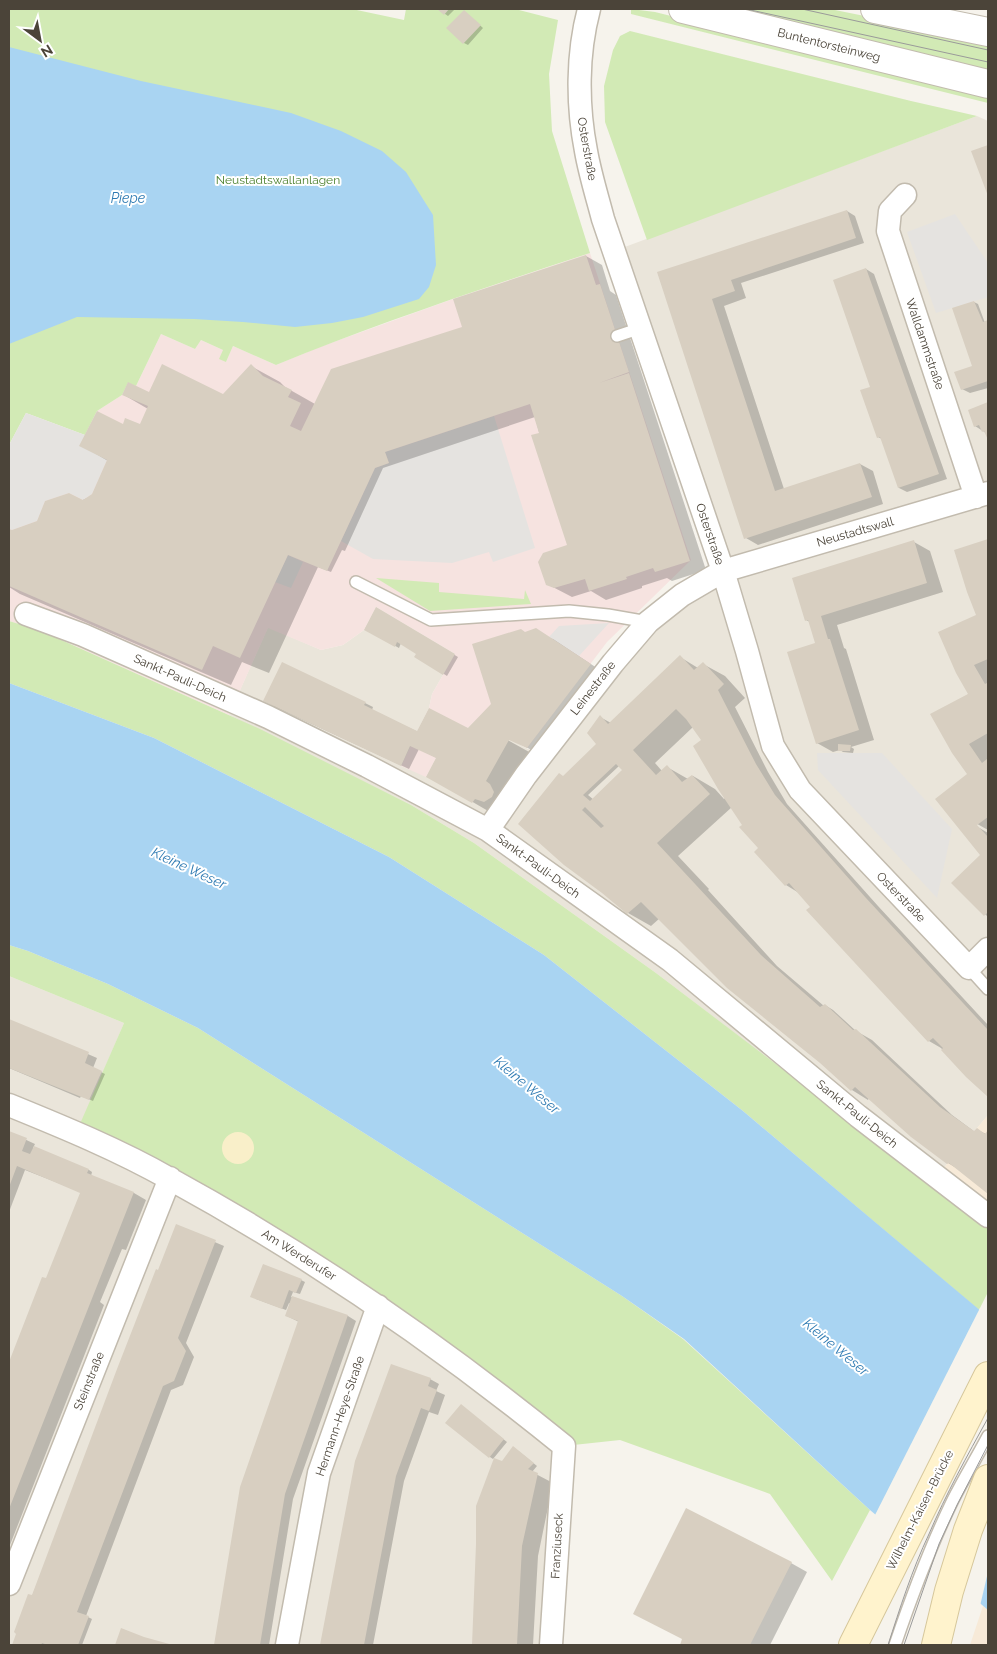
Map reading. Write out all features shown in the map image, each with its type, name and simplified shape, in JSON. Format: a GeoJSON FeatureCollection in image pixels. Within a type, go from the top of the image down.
{"type":"FeatureCollection","features":[{"type":"Feature","properties":{"kind":"main road","name":"Wilhelm-Kaisen-Brücke"},"geometry":{"type":"LineString","coordinates":[[853,1645],[988,1376]]}},
{"type":"Feature","properties":{"kind":"main road"},"geometry":{"type":"LineString","coordinates":[[936,1645],[947,1599],[968,1530],[988,1478]]}},
{"type":"Feature","properties":{"kind":"street","name":"Osterstraße"},"geometry":{"type":"LineString","coordinates":[[589,9],[584,30],[580,70],[580,115],[586,151],[603,218],[723,571],[773,746],[800,790],[969,968]]}},
{"type":"Feature","properties":{"kind":"street","name":"Buntentorsteinweg"},"geometry":{"type":"LineString","coordinates":[[683,9],[982,82]]}},
{"type":"Feature","properties":{"kind":"street"},"geometry":{"type":"LineString","coordinates":[[875,9],[986,32]]}},
{"type":"Feature","properties":{"kind":"street","name":"Walldammstraße"},"geometry":{"type":"LineString","coordinates":[[905,195],[890,211],[888,231],[982,495]]}},
{"type":"Feature","properties":{"kind":"street","name":"Neustadtswall"},"geometry":{"type":"LineString","coordinates":[[723,571],[982,495]]}},
{"type":"Feature","properties":{"kind":"street","name":"Leinestraße"},"geometry":{"type":"LineString","coordinates":[[488,830],[579,705],[648,622],[682,595],[723,571]]}},
{"type":"Feature","properties":{"kind":"street","name":"Sankt-Pauli-Deich"},"geometry":{"type":"LineString","coordinates":[[26,614],[83,634],[268,717],[368,766],[488,830],[670,960],[858,1116],[988,1216]]}},
{"type":"Feature","properties":{"kind":"street"},"geometry":{"type":"LineString","coordinates":[[969,968],[988,949]]}},
{"type":"Feature","properties":{"kind":"street","name":"Am Werderufer"},"geometry":{"type":"LineString","coordinates":[[9,1105],[70,1130],[170,1178],[301,1255],[378,1306],[522,1412],[564,1446]]}},
{"type":"Feature","properties":{"kind":"street","name":"Steinstraße"},"geometry":{"type":"LineString","coordinates":[[9,1584],[170,1178]]}},
{"type":"Feature","properties":{"kind":"street","name":"Hermann-Heye-Straße"},"geometry":{"type":"LineString","coordinates":[[287,1645],[319,1473],[378,1306]]}},
{"type":"Feature","properties":{"kind":"street","name":"Franziuseck"},"geometry":{"type":"LineString","coordinates":[[551,1645],[564,1446]]}},
{"type":"Feature","properties":{"kind":"lane"},"geometry":{"type":"LineString","coordinates":[[616,336],[641,328]]}},
{"type":"Feature","properties":{"kind":"lane"},"geometry":{"type":"LineString","coordinates":[[356,582],[431,620],[569,612],[608,615],[648,622]]}},
{"type":"Feature","properties":{"kind":"lane","name":"Osterstraße"},"geometry":{"type":"LineString","coordinates":[[969,968],[988,989]]}},
{"type":"Feature","properties":{"kind":"lane"},"geometry":{"type":"LineString","coordinates":[[895,1645],[919,1578],[954,1498],[988,1436]]}},
{"type":"Feature","properties":{"kind":"shaded area"},"geometry":{"type":"Polygon","coordinates":[[[977,116],[988,121],[988,1115],[931,1183],[656,973],[474,843],[411,805],[229,715],[268,627],[321,650],[343,645],[364,630],[376,607],[455,654],[432,694],[429,708],[417,731],[426,777],[436,758],[475,720],[541,756],[613,663],[723,571],[614,251],[977,116]]]}},
{"type":"Feature","properties":{"kind":"shaded area"},"geometry":{"type":"Polygon","coordinates":[[[955,214],[988,263],[988,297],[936,313],[907,232],[955,214]]]}},
{"type":"Feature","properties":{"kind":"shaded area"},"geometry":{"type":"Polygon","coordinates":[[[590,253],[691,560],[607,642],[527,748],[475,721],[436,758],[426,777],[401,766],[429,708],[432,694],[455,654],[376,607],[364,630],[343,645],[321,650],[268,628],[229,715],[39,630],[9,621],[9,445],[85,435],[97,411],[122,395],[128,382],[136,386],[161,334],[195,349],[201,340],[223,350],[226,362],[233,346],[276,365],[317,348],[453,299],[590,253]]]}},
{"type":"Feature","properties":{"kind":"shaded area"},"geometry":{"type":"Polygon","coordinates":[[[26,413],[85,435],[107,460],[92,494],[83,500],[69,493],[45,501],[37,521],[12,530],[9,529],[9,445],[26,413]]]}},
{"type":"Feature","properties":{"kind":"shaded area"},"geometry":{"type":"Polygon","coordinates":[[[494,416],[535,548],[493,562],[489,552],[452,563],[373,559],[341,541],[375,468],[389,463],[385,452],[494,416]]]}},
{"type":"Feature","properties":{"kind":"shaded area"},"geometry":{"type":"Polygon","coordinates":[[[288,555],[303,562],[291,588],[275,582],[288,555]]]}},
{"type":"Feature","properties":{"kind":"shaded area"},"geometry":{"type":"Polygon","coordinates":[[[609,623],[579,656],[549,637],[559,626],[609,623]]]}},
{"type":"Feature","properties":{"kind":"shaded area"},"geometry":{"type":"Polygon","coordinates":[[[817,753],[882,753],[952,829],[937,898],[818,770],[817,753]]]}},
{"type":"Feature","properties":{"kind":"shaded area"},"geometry":{"type":"Polygon","coordinates":[[[9,976],[124,1023],[77,1133],[170,1178],[564,1446],[552,1645],[9,1645],[9,976]]]}},
{"type":"Feature","properties":{"kind":"shaded area"},"geometry":{"type":"Polygon","coordinates":[[[988,1115],[988,1225],[931,1183],[988,1115]]]}},
{"type":"Feature","properties":{"kind":"shaded area"},"geometry":{"type":"Polygon","coordinates":[[[983,1606],[988,1610],[988,1645],[970,1645],[983,1606]]]}},
{"type":"Feature","properties":{"kind":"green space","name":"Neustadtswallanlagen"},"geometry":{"type":"Polygon","coordinates":[[[9,9],[352,9],[404,20],[406,9],[515,9],[558,20],[549,74],[552,131],[590,253],[393,320],[276,365],[233,346],[226,362],[219,359],[223,350],[201,340],[195,349],[161,334],[136,386],[128,383],[122,395],[97,411],[85,435],[26,413],[9,445],[9,9]]]}},
{"type":"Feature","properties":{"kind":"green space"},"geometry":{"type":"Polygon","coordinates":[[[631,9],[655,12],[988,95],[988,103],[631,14],[631,9]]]}},
{"type":"Feature","properties":{"kind":"green space"},"geometry":{"type":"Polygon","coordinates":[[[717,9],[830,9],[988,41],[988,70],[717,9]]]}},
{"type":"Feature","properties":{"kind":"green space"},"geometry":{"type":"Polygon","coordinates":[[[630,31],[977,116],[647,240],[605,122],[604,86],[613,50],[620,36],[630,31]]]}},
{"type":"Feature","properties":{"kind":"green space"},"geometry":{"type":"Polygon","coordinates":[[[376,578],[439,583],[439,592],[524,599],[525,590],[531,604],[430,611],[376,578]]]}},
{"type":"Feature","properties":{"kind":"green space"},"geometry":{"type":"Polygon","coordinates":[[[9,621],[39,630],[260,729],[411,805],[474,843],[656,973],[988,1225],[988,1292],[979,1310],[743,1111],[544,955],[389,857],[154,738],[9,683],[9,621]]]}},
{"type":"Feature","properties":{"kind":"green space"},"geometry":{"type":"Polygon","coordinates":[[[9,945],[108,984],[198,1028],[622,1296],[683,1339],[870,1510],[832,1581],[770,1494],[620,1440],[564,1446],[378,1306],[76,1133],[124,1023],[9,976],[9,945]]]}},
{"type":"Feature","properties":{"kind":"sand"},"geometry":{"type":"Polygon","coordinates":[[[238,1132],[249,1137],[254,1148],[249,1159],[238,1164],[227,1159],[222,1148],[227,1137],[238,1132]]]}},
{"type":"Feature","properties":{"kind":"water","name":"Piepe"},"geometry":{"type":"Polygon","coordinates":[[[9,47],[141,81],[291,113],[341,131],[382,151],[406,172],[433,215],[436,265],[429,287],[419,299],[363,317],[332,323],[295,327],[194,319],[77,317],[9,344],[9,47]]]}},
{"type":"Feature","properties":{"kind":"water","name":"Kleine Weser"},"geometry":{"type":"Polygon","coordinates":[[[9,683],[154,738],[389,857],[544,955],[743,1111],[988,1317],[988,1610],[870,1510],[684,1339],[622,1296],[198,1028],[108,984],[9,945],[9,683]]]}},
{"type":"Feature","properties":{"kind":"pier"},"geometry":{"type":"Polygon","coordinates":[[[980,1308],[988,1314],[988,1572],[980,1606],[874,1517],[980,1308]]]}},
{"type":"Feature","properties":{"kind":"building"},"geometry":{"type":"Polygon","coordinates":[[[437,9],[449,9],[444,15],[437,9]]]}},
{"type":"Feature","properties":{"kind":"building"},"geometry":{"type":"Polygon","coordinates":[[[464,10],[481,25],[463,44],[446,28],[464,10]]]}},
{"type":"Feature","properties":{"kind":"building"},"geometry":{"type":"Polygon","coordinates":[[[988,145],[988,196],[971,151],[988,145]]]}},
{"type":"Feature","properties":{"kind":"building"},"geometry":{"type":"Polygon","coordinates":[[[847,210],[856,238],[731,280],[735,291],[712,299],[775,491],[860,463],[872,497],[744,539],[657,272],[847,210]]]}},
{"type":"Feature","properties":{"kind":"building"},"geometry":{"type":"Polygon","coordinates":[[[586,255],[596,285],[600,284],[629,372],[599,383],[629,373],[690,561],[655,572],[653,568],[626,577],[627,579],[589,591],[585,579],[554,588],[546,585],[538,562],[543,553],[567,545],[531,435],[539,433],[530,404],[385,452],[389,463],[375,468],[327,571],[288,555],[240,658],[213,646],[202,670],[9,586],[9,529],[12,530],[37,521],[45,501],[69,493],[83,500],[92,494],[107,460],[79,446],[97,411],[123,424],[125,418],[140,424],[148,406],[122,395],[128,382],[149,392],[162,364],[223,394],[251,364],[263,376],[292,390],[288,397],[301,403],[290,426],[301,431],[331,369],[462,327],[453,299],[586,255]]]}},
{"type":"Feature","properties":{"kind":"building"},"geometry":{"type":"Polygon","coordinates":[[[866,268],[939,474],[898,488],[880,437],[877,438],[860,390],[870,387],[833,280],[866,268]]]}},
{"type":"Feature","properties":{"kind":"building"},"geometry":{"type":"Polygon","coordinates":[[[974,301],[983,322],[988,320],[988,381],[961,390],[954,372],[972,366],[952,308],[974,301]]]}},
{"type":"Feature","properties":{"kind":"building"},"geometry":{"type":"Polygon","coordinates":[[[988,402],[988,440],[979,425],[974,427],[968,410],[988,402]]]}},
{"type":"Feature","properties":{"kind":"building"},"geometry":{"type":"Polygon","coordinates":[[[988,539],[988,659],[974,665],[985,684],[987,683],[988,685],[988,733],[969,744],[982,763],[988,760],[988,817],[977,825],[988,837],[988,912],[984,916],[951,883],[980,855],[935,799],[967,774],[952,753],[930,714],[968,694],[956,673],[938,632],[976,615],[954,550],[988,539]]]}},
{"type":"Feature","properties":{"kind":"building"},"geometry":{"type":"Polygon","coordinates":[[[914,540],[927,583],[821,616],[859,730],[816,744],[787,652],[815,643],[808,620],[805,621],[792,578],[914,540]]]}},
{"type":"Feature","properties":{"kind":"building"},"geometry":{"type":"Polygon","coordinates":[[[376,607],[455,654],[443,675],[414,657],[416,654],[397,642],[395,647],[364,630],[376,607]]]}},
{"type":"Feature","properties":{"kind":"building"},"geometry":{"type":"Polygon","coordinates":[[[536,628],[591,664],[527,748],[509,740],[486,781],[494,792],[492,797],[484,802],[475,799],[472,803],[426,777],[436,758],[410,746],[401,766],[263,701],[282,662],[366,702],[364,705],[417,731],[429,708],[468,728],[491,704],[472,644],[521,629],[525,632],[536,628]]]}},
{"type":"Feature","properties":{"kind":"building"},"geometry":{"type":"Polygon","coordinates":[[[680,655],[694,670],[703,662],[724,684],[718,690],[756,764],[775,795],[866,898],[988,1030],[988,1097],[966,1077],[941,1050],[943,1048],[933,1038],[928,1042],[806,910],[810,907],[789,883],[785,886],[754,852],[758,848],[739,827],[742,825],[693,746],[701,740],[686,719],[676,709],[633,750],[656,775],[667,765],[682,782],[692,775],[710,794],[657,843],[761,955],[820,1007],[825,1004],[853,1030],[856,1029],[940,1107],[974,1131],[977,1128],[985,1134],[988,1130],[988,1194],[949,1163],[947,1164],[911,1137],[855,1087],[851,1091],[820,1063],[727,988],[641,902],[627,914],[564,865],[518,824],[559,773],[563,776],[596,744],[587,733],[600,715],[608,724],[680,655]],[[616,764],[583,795],[590,801],[622,770],[616,764]],[[585,807],[582,810],[601,828],[604,826],[585,807]]]}},
{"type":"Feature","properties":{"kind":"building"},"geometry":{"type":"Polygon","coordinates":[[[838,744],[851,745],[850,751],[838,751],[838,744]]]}},
{"type":"Feature","properties":{"kind":"building"},"geometry":{"type":"Polygon","coordinates":[[[9,1019],[89,1052],[85,1063],[102,1071],[89,1100],[9,1068],[9,1019]]]}},
{"type":"Feature","properties":{"kind":"building"},"geometry":{"type":"Polygon","coordinates":[[[9,1131],[27,1138],[22,1151],[30,1154],[34,1146],[89,1169],[87,1173],[134,1192],[9,1509],[9,1362],[42,1277],[46,1278],[80,1193],[17,1166],[9,1187],[9,1131]]]}},
{"type":"Feature","properties":{"kind":"building"},"geometry":{"type":"Polygon","coordinates":[[[176,1224],[216,1240],[178,1338],[186,1351],[174,1381],[163,1386],[77,1612],[89,1616],[78,1645],[48,1645],[42,1643],[41,1645],[12,1645],[16,1634],[14,1632],[28,1594],[32,1595],[117,1369],[156,1269],[158,1270],[176,1224]]]}},
{"type":"Feature","properties":{"kind":"building"},"geometry":{"type":"Polygon","coordinates":[[[263,1264],[302,1279],[296,1293],[289,1290],[282,1309],[250,1297],[263,1264]]]}},
{"type":"Feature","properties":{"kind":"building"},"geometry":{"type":"Polygon","coordinates":[[[292,1296],[348,1315],[285,1494],[260,1645],[214,1645],[240,1487],[298,1321],[285,1316],[292,1296]]]}},
{"type":"Feature","properties":{"kind":"building"},"geometry":{"type":"Polygon","coordinates":[[[391,1364],[431,1378],[428,1386],[437,1390],[429,1411],[421,1408],[396,1476],[364,1645],[320,1645],[355,1461],[391,1364]]]}},
{"type":"Feature","properties":{"kind":"building"},"geometry":{"type":"Polygon","coordinates":[[[461,1404],[504,1439],[489,1458],[445,1423],[461,1404]]]}},
{"type":"Feature","properties":{"kind":"building"},"geometry":{"type":"Polygon","coordinates":[[[513,1446],[534,1463],[528,1469],[538,1473],[522,1546],[517,1645],[472,1645],[476,1506],[494,1458],[502,1461],[513,1446]]]}},
{"type":"Feature","properties":{"kind":"building"},"geometry":{"type":"Polygon","coordinates":[[[686,1508],[792,1562],[750,1645],[680,1645],[682,1639],[633,1614],[686,1508]]]}},
{"type":"Feature","properties":{"kind":"building"},"geometry":{"type":"Polygon","coordinates":[[[121,1628],[144,1637],[173,1645],[115,1645],[121,1628]]]}},
{"type":"Feature","properties":{"kind":"tram line"},"geometry":{"type":"LineString","coordinates":[[746,9],[988,62]]}},
{"type":"Feature","properties":{"kind":"tram line"},"geometry":{"type":"LineString","coordinates":[[802,9],[988,50]]}},
{"type":"Feature","properties":{"kind":"tram line"},"geometry":{"type":"LineString","coordinates":[[888,1645],[923,1548],[950,1490],[988,1418]]}},
{"type":"Feature","properties":{"kind":"tram line"},"geometry":{"type":"LineString","coordinates":[[904,1645],[939,1544],[988,1445]]}}]}
